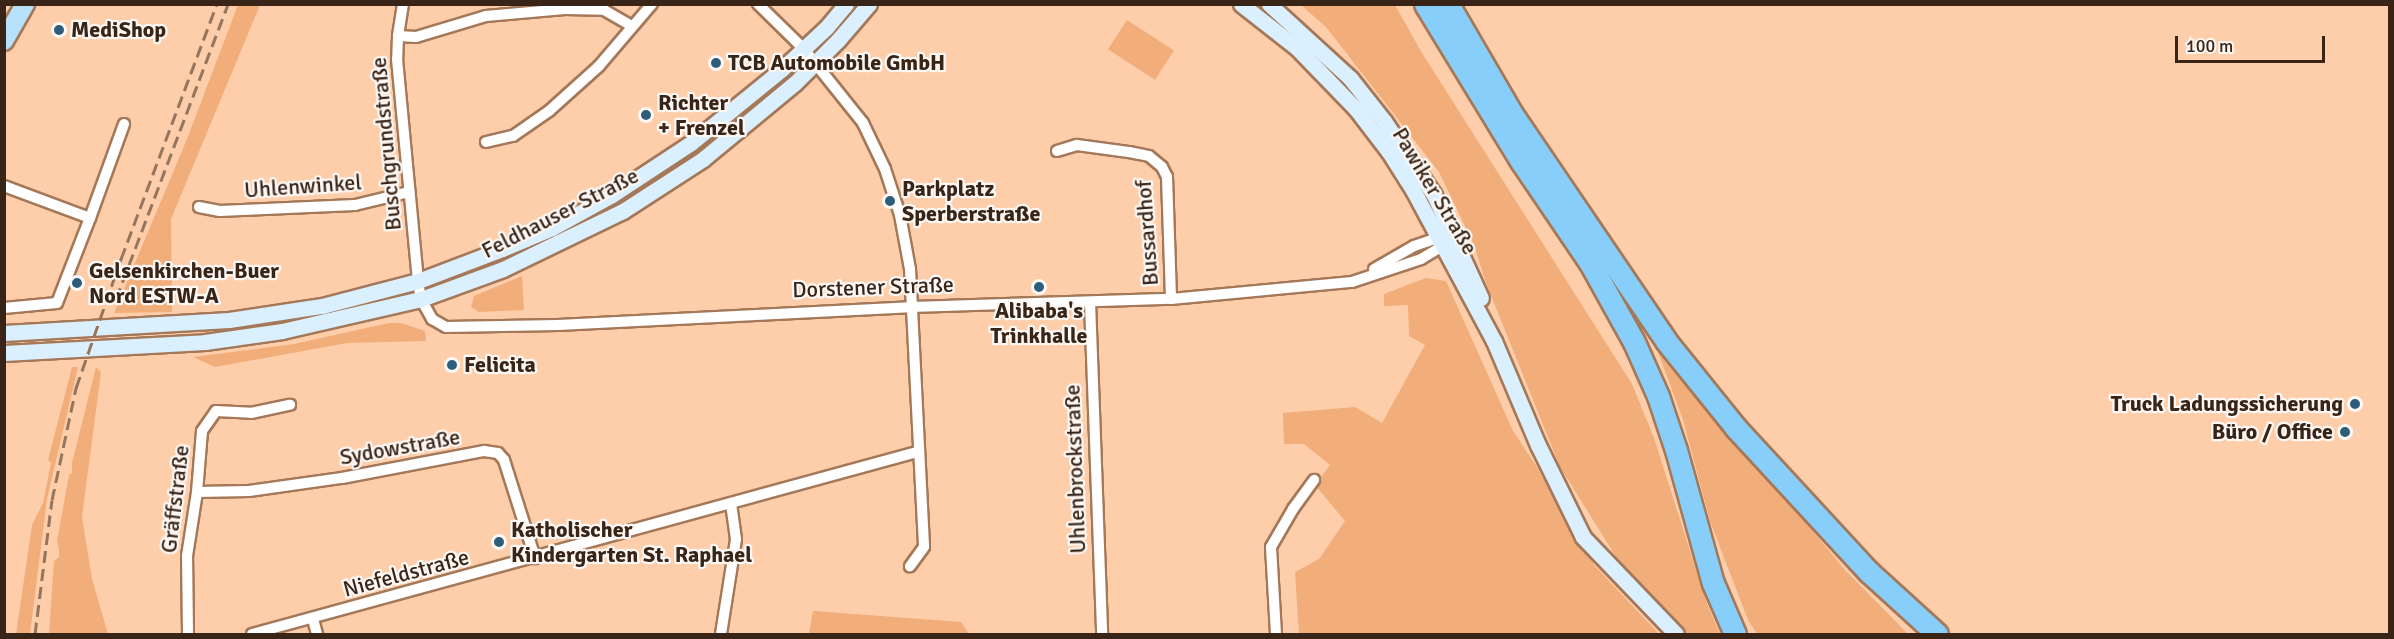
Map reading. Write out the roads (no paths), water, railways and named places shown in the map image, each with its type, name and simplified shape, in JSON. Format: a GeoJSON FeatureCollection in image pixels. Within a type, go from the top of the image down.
{"type":"FeatureCollection","features":[{"type":"Feature","properties":{"kind":"highway"},"geometry":{"type":"LineString","coordinates":[[1425,4],[1521,161],[1590,263],[1634,342],[1658,396],[1676,450],[1713,584],[1735,634]]}},
{"type":"Feature","properties":{"kind":"highway"},"geometry":{"type":"LineString","coordinates":[[1448,4],[1512,114],[1666,341],[1743,436],[1869,572],[1936,634]]}},
{"type":"Feature","properties":{"kind":"main road"},"geometry":{"type":"LineString","coordinates":[[4,41],[26,4]]}},
{"type":"Feature","properties":{"kind":"main road","name":"Feldhauser Straße"},"geometry":{"type":"LineString","coordinates":[[418,281],[552,228],[612,195],[691,143],[737,108],[803,48],[846,4]]}},
{"type":"Feature","properties":{"kind":"main road","name":"Feldhauser Straße"},"geometry":{"type":"LineString","coordinates":[[421,299],[503,269],[623,211],[703,159],[795,83],[869,4]]}},
{"type":"Feature","properties":{"kind":"main road","name":"Pawiker Straße"},"geometry":{"type":"LineString","coordinates":[[1241,4],[1297,48],[1356,109],[1389,152],[1446,239],[1494,341],[1538,446],[1583,537],[1676,634]]}},
{"type":"Feature","properties":{"kind":"main road","name":"Pawiker Straße"},"geometry":{"type":"LineString","coordinates":[[1269,4],[1350,78],[1384,121],[1434,195],[1446,239]]}},
{"type":"Feature","properties":{"kind":"main road"},"geometry":{"type":"LineString","coordinates":[[4,333],[229,320],[322,306],[418,281]]}},
{"type":"Feature","properties":{"kind":"main road"},"geometry":{"type":"LineString","coordinates":[[4,353],[205,342],[328,322],[421,299]]}},
{"type":"Feature","properties":{"kind":"street","name":"Buschgrundstraße"},"geometry":{"type":"LineString","coordinates":[[404,4],[398,36],[418,281]]}},
{"type":"Feature","properties":{"kind":"street"},"geometry":{"type":"LineString","coordinates":[[486,142],[513,136],[549,111],[599,66],[652,4]]}},
{"type":"Feature","properties":{"kind":"street"},"geometry":{"type":"LineString","coordinates":[[758,4],[803,48],[863,123],[885,169],[906,240],[910,269],[910,307],[924,547],[910,566]]}},
{"type":"Feature","properties":{"kind":"street"},"geometry":{"type":"LineString","coordinates":[[398,36],[416,37],[486,16],[565,9],[604,9],[633,26]]}},
{"type":"Feature","properties":{"kind":"street"},"geometry":{"type":"LineString","coordinates":[[4,308],[57,303],[124,124]]}},
{"type":"Feature","properties":{"kind":"street","name":"Bussardhof"},"geometry":{"type":"LineString","coordinates":[[1057,151],[1077,145],[1118,151],[1149,156],[1162,167],[1167,177],[1171,299]]}},
{"type":"Feature","properties":{"kind":"street"},"geometry":{"type":"LineString","coordinates":[[4,186],[90,218]]}},
{"type":"Feature","properties":{"kind":"street","name":"Uhlenwinkel"},"geometry":{"type":"LineString","coordinates":[[199,207],[220,211],[355,205],[409,192]]}},
{"type":"Feature","properties":{"kind":"street","name":"Dorstener Straße"},"geometry":{"type":"LineString","coordinates":[[418,281],[421,299],[432,319],[446,327],[462,328],[910,307],[1171,299],[1341,284],[1382,266],[1414,246],[1446,239]]}},
{"type":"Feature","properties":{"kind":"street","name":"Uhlenbrockstraße"},"geometry":{"type":"LineString","coordinates":[[1089,302],[1102,634]]}},
{"type":"Feature","properties":{"kind":"street","name":"Gräffstraße"},"geometry":{"type":"LineString","coordinates":[[188,634],[187,556],[197,492],[202,431],[216,411],[251,412],[290,405]]}},
{"type":"Feature","properties":{"kind":"street","name":"Sydowstraße"},"geometry":{"type":"LineString","coordinates":[[197,492],[249,491],[342,478],[484,451],[498,453],[504,460],[535,558]]}},
{"type":"Feature","properties":{"kind":"street","name":"Niefeldstraße"},"geometry":{"type":"LineString","coordinates":[[252,634],[918,452]]}},
{"type":"Feature","properties":{"kind":"street"},"geometry":{"type":"LineString","coordinates":[[1276,634],[1271,547],[1293,508],[1314,480]]}},
{"type":"Feature","properties":{"kind":"street"},"geometry":{"type":"LineString","coordinates":[[721,634],[736,539],[732,504]]}},
{"type":"Feature","properties":{"kind":"street"},"geometry":{"type":"LineString","coordinates":[[313,619],[317,634]]}},
{"type":"Feature","properties":{"kind":"railway"},"geometry":{"type":"LineString","coordinates":[[35,634],[52,500],[76,388],[121,259],[217,4]]}},
{"type":"Feature","properties":{"kind":"railway"},"geometry":{"type":"LineString","coordinates":[[116,299],[228,4]]}},
{"type":"Feature","properties":{"kind":"place","name":"MediShop"},"geometry":{"type":"Point","coordinates":[59,30]}},
{"type":"Feature","properties":{"kind":"place","name":"TCB Automobile GmbH"},"geometry":{"type":"Point","coordinates":[716,63]}},
{"type":"Feature","properties":{"kind":"place","name":"Richter + Frenzel"},"geometry":{"type":"Point","coordinates":[646,115]}},
{"type":"Feature","properties":{"kind":"place","name":"Parkplatz Sperberstraße"},"geometry":{"type":"Point","coordinates":[890,201]}},
{"type":"Feature","properties":{"kind":"place","name":"Gelsenkirchen-Buer Nord ESTW-A"},"geometry":{"type":"Point","coordinates":[77,283]}},
{"type":"Feature","properties":{"kind":"place","name":"Alibaba's Trinkhalle"},"geometry":{"type":"Point","coordinates":[1039,287]}},
{"type":"Feature","properties":{"kind":"place","name":"Felicita"},"geometry":{"type":"Point","coordinates":[452,365]}},
{"type":"Feature","properties":{"kind":"place","name":"Truck Ladungssicherung"},"geometry":{"type":"Point","coordinates":[2355,404]}},
{"type":"Feature","properties":{"kind":"place","name":"Büro / Office"},"geometry":{"type":"Point","coordinates":[2345,432]}},
{"type":"Feature","properties":{"kind":"place","name":"Katholischer Kindergarten St. Raphael"},"geometry":{"type":"Point","coordinates":[499,542]}}]}
